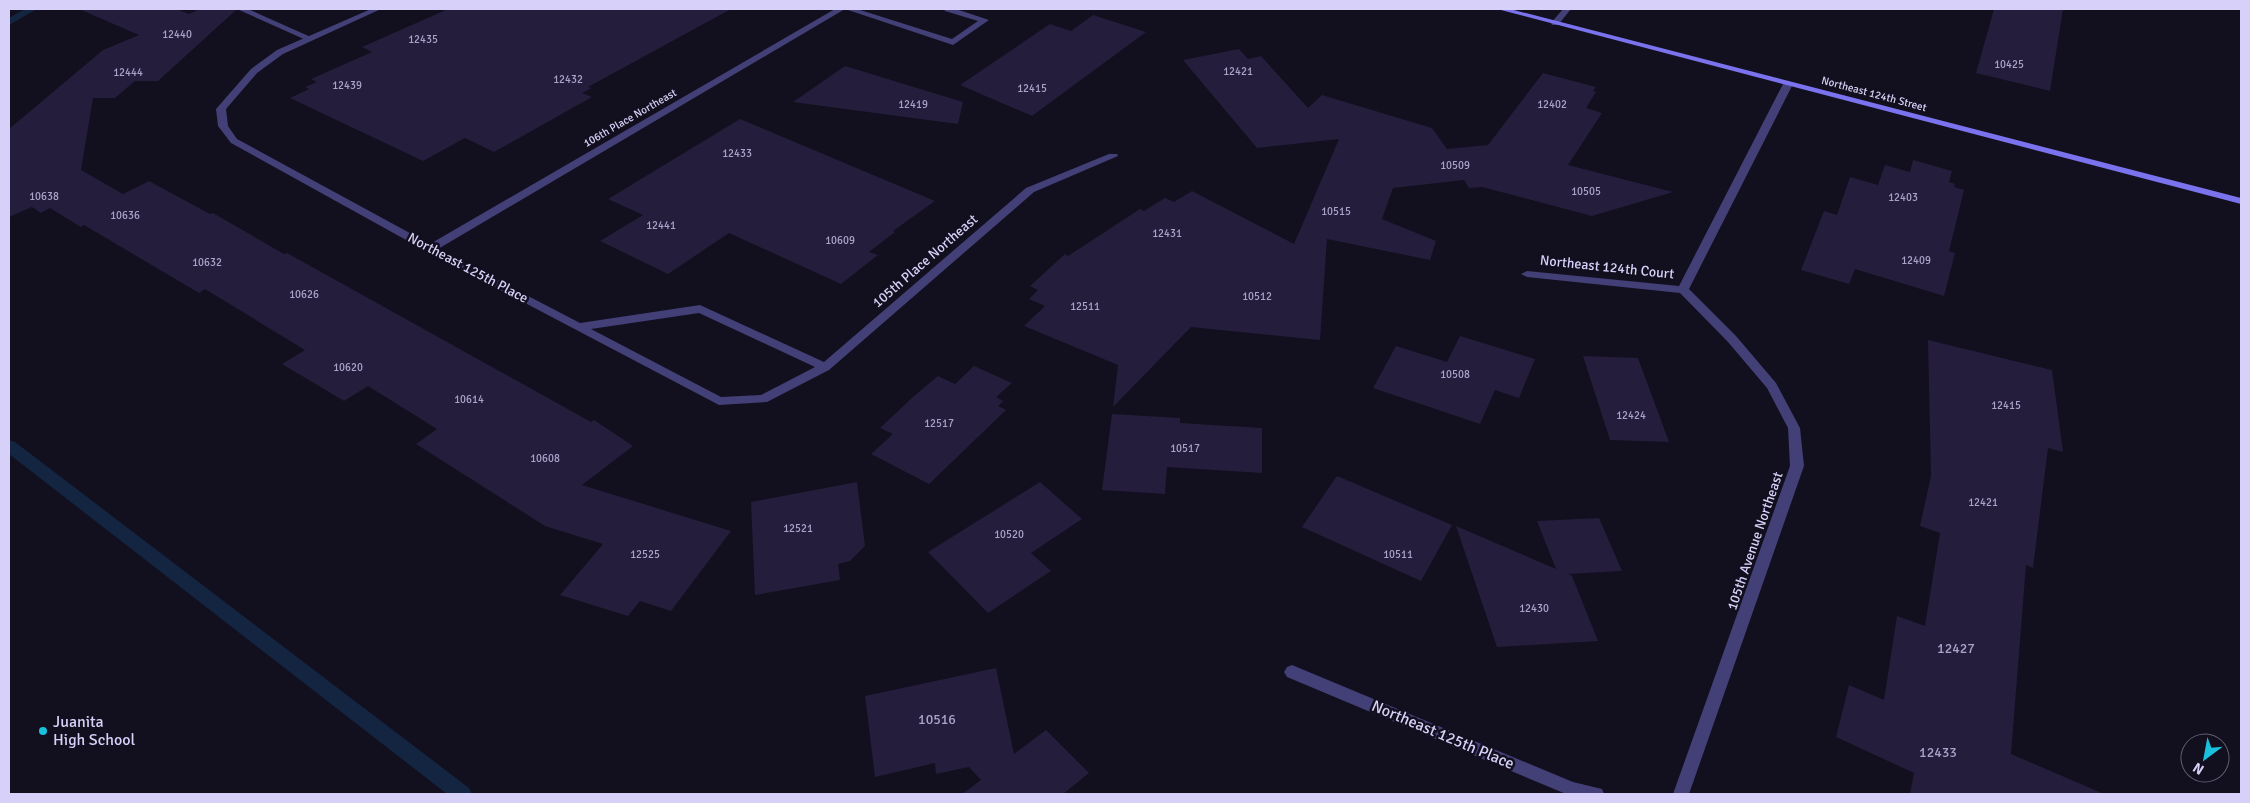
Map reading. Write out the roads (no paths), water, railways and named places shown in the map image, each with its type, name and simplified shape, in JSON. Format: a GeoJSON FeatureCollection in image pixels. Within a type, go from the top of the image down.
{"type":"FeatureCollection","features":[{"type":"Feature","properties":{"kind":"main road","name":"Northeast 124th Street"},"geometry":{"type":"LineString","coordinates":[[1501,9],[2241,201]]}},
{"type":"Feature","properties":{"kind":"street"},"geometry":{"type":"LineString","coordinates":[[241,9],[309,38]]}},
{"type":"Feature","properties":{"kind":"street","name":"Northeast 125th Place"},"geometry":{"type":"LineString","coordinates":[[377,9],[280,52],[254,71],[221,109],[223,126],[234,141],[430,249],[719,401],[763,399]]}},
{"type":"Feature","properties":{"kind":"street","name":"106th Place Northeast"},"geometry":{"type":"LineString","coordinates":[[430,249],[842,9]]}},
{"type":"Feature","properties":{"kind":"street"},"geometry":{"type":"LineString","coordinates":[[849,9],[953,42],[985,20],[948,9]]}},
{"type":"Feature","properties":{"kind":"street"},"geometry":{"type":"LineString","coordinates":[[1555,23],[1567,9]]}},
{"type":"Feature","properties":{"kind":"street"},"geometry":{"type":"LineString","coordinates":[[1683,290],[1788,84]]}},
{"type":"Feature","properties":{"kind":"street","name":"105th Place Northeast"},"geometry":{"type":"LineString","coordinates":[[763,399],[824,367],[1030,190],[1113,156]]}},
{"type":"Feature","properties":{"kind":"street","name":"Northeast 124th Court"},"geometry":{"type":"LineString","coordinates":[[1527,274],[1683,290]]}},
{"type":"Feature","properties":{"kind":"street","name":"105th Avenue Northeast"},"geometry":{"type":"LineString","coordinates":[[1681,794],[1797,466],[1794,428],[1772,386],[1732,339],[1683,290]]}},
{"type":"Feature","properties":{"kind":"street"},"geometry":{"type":"LineString","coordinates":[[578,326],[700,309],[824,367]]}},
{"type":"Feature","properties":{"kind":"street","name":"Northeast 125th Place"},"geometry":{"type":"LineString","coordinates":[[1292,672],[1572,789],[1596,794]]}},
{"type":"Feature","properties":{"kind":"waterway"},"geometry":{"type":"LineString","coordinates":[[9,22],[32,9]]}},
{"type":"Feature","properties":{"kind":"waterway"},"geometry":{"type":"LineString","coordinates":[[9,446],[462,794]]}},
{"type":"Feature","properties":{"kind":"place","name":"Juanita High School"},"geometry":{"type":"Point","coordinates":[43,731]}}]}
